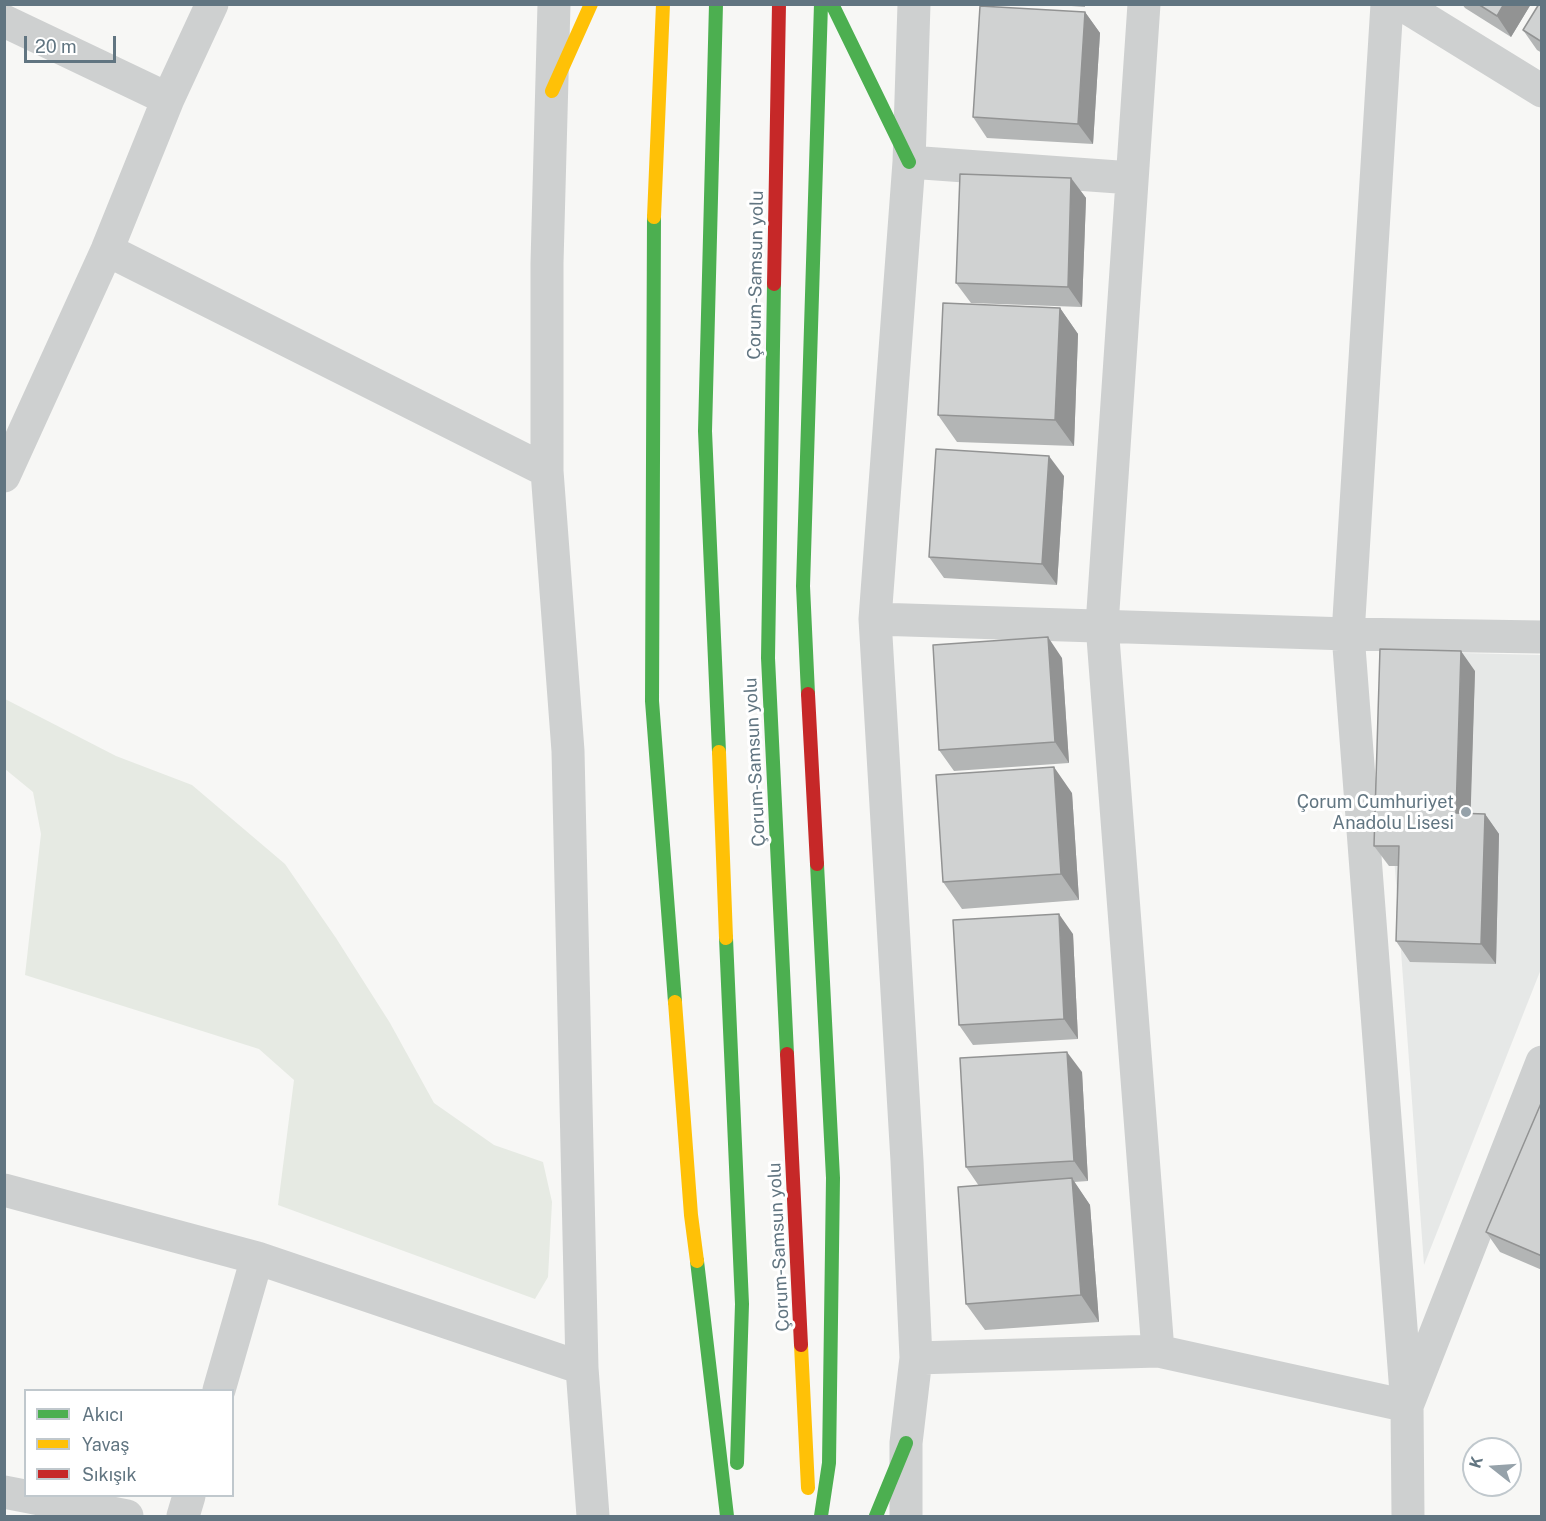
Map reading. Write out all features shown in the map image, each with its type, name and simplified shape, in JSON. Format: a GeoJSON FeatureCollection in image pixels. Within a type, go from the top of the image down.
{"type":"FeatureCollection","features":[{"type":"Feature","properties":{"kind":"highway"},"geometry":{"type":"LineString","coordinates":[[552,91],[591,4]]}},
{"type":"Feature","properties":{"kind":"highway"},"geometry":{"type":"LineString","coordinates":[[663,4],[652,233],[652,701],[691,1215],[727,1516]]}},
{"type":"Feature","properties":{"kind":"highway","name":"Çorum-Samsun yolu"},"geometry":{"type":"LineString","coordinates":[[716,4],[705,431],[742,1304],[735,1516]]}},
{"type":"Feature","properties":{"kind":"highway","name":"Çorum-Samsun yolu"},"geometry":{"type":"LineString","coordinates":[[779,4],[768,657],[810,1516]]}},
{"type":"Feature","properties":{"kind":"highway"},"geometry":{"type":"LineString","coordinates":[[821,4],[803,586],[833,1178],[829,1463],[821,1516]]}},
{"type":"Feature","properties":{"kind":"highway"},"geometry":{"type":"LineString","coordinates":[[832,4],[909,162]]}},
{"type":"Feature","properties":{"kind":"highway"},"geometry":{"type":"LineString","coordinates":[[876,1516],[906,1443]]}},
{"type":"Feature","properties":{"kind":"street"},"geometry":{"type":"LineString","coordinates":[[4,476],[107,250],[168,99],[212,4]]}},
{"type":"Feature","properties":{"kind":"street"},"geometry":{"type":"LineString","coordinates":[[554,4],[547,263],[547,471],[568,751],[582,1368],[593,1516]]}},
{"type":"Feature","properties":{"kind":"street"},"geometry":{"type":"LineString","coordinates":[[906,1516],[906,1443],[916,1358],[907,1161],[875,620],[909,162],[914,4]]}},
{"type":"Feature","properties":{"kind":"street"},"geometry":{"type":"LineString","coordinates":[[1144,4],[1102,625],[1158,1351]]}},
{"type":"Feature","properties":{"kind":"street"},"geometry":{"type":"LineString","coordinates":[[1387,4],[1348,634],[1407,1407],[1408,1516]]}},
{"type":"Feature","properties":{"kind":"street"},"geometry":{"type":"LineString","coordinates":[[1401,4],[1542,92]]}},
{"type":"Feature","properties":{"kind":"street"},"geometry":{"type":"LineString","coordinates":[[4,21],[168,99]]}},
{"type":"Feature","properties":{"kind":"street"},"geometry":{"type":"LineString","coordinates":[[909,162],[1132,178]]}},
{"type":"Feature","properties":{"kind":"street"},"geometry":{"type":"LineString","coordinates":[[107,250],[547,471]]}},
{"type":"Feature","properties":{"kind":"street"},"geometry":{"type":"LineString","coordinates":[[875,620],[1348,634],[1542,637]]}},
{"type":"Feature","properties":{"kind":"street"},"geometry":{"type":"LineString","coordinates":[[1407,1407],[1542,1062]]}},
{"type":"Feature","properties":{"kind":"street"},"geometry":{"type":"LineString","coordinates":[[4,1190],[257,1258],[582,1368]]}},
{"type":"Feature","properties":{"kind":"street"},"geometry":{"type":"LineString","coordinates":[[219,1389],[257,1258]]}},
{"type":"Feature","properties":{"kind":"street"},"geometry":{"type":"LineString","coordinates":[[916,1358],[1158,1351],[1407,1407]]}},
{"type":"Feature","properties":{"kind":"street"},"geometry":{"type":"LineString","coordinates":[[4,1492],[24,1496]]}},
{"type":"Feature","properties":{"kind":"street"},"geometry":{"type":"LineString","coordinates":[[30,1497],[127,1516]]}},
{"type":"Feature","properties":{"kind":"street"},"geometry":{"type":"LineString","coordinates":[[183,1516],[189,1497]]}},
{"type":"Feature","properties":{"kind":"shaded area","name":"Çorum Cumhuriyet Anadolu Lisesi"},"geometry":{"type":"Polygon","coordinates":[[[1379,651],[1541,655],[1541,969],[1424,1265],[1379,651]]]}},
{"type":"Feature","properties":{"kind":"shaded area"},"geometry":{"type":"Polygon","coordinates":[[[5,699],[116,756],[192,785],[285,864],[390,1023],[434,1103],[494,1145],[543,1162],[552,1202],[548,1277],[535,1299],[278,1205],[294,1080],[259,1049],[25,975],[41,834],[33,792],[5,769],[5,699]]]}},
{"type":"Feature","properties":{"kind":"building"},"geometry":{"type":"Polygon","coordinates":[[[1478,4],[1504,4],[1497,16],[1478,4]]]}},
{"type":"Feature","properties":{"kind":"building"},"geometry":{"type":"Polygon","coordinates":[[[1539,4],[1542,4],[1542,42],[1523,30],[1539,4]]]}},
{"type":"Feature","properties":{"kind":"building"},"geometry":{"type":"Polygon","coordinates":[[[980,6],[1085,12],[1078,124],[973,117],[980,6]]]}},
{"type":"Feature","properties":{"kind":"building"},"geometry":{"type":"Polygon","coordinates":[[[960,174],[1071,178],[1068,287],[956,283],[960,174]]]}},
{"type":"Feature","properties":{"kind":"building"},"geometry":{"type":"Polygon","coordinates":[[[943,303],[1060,308],[1055,420],[938,415],[943,303]]]}},
{"type":"Feature","properties":{"kind":"building"},"geometry":{"type":"Polygon","coordinates":[[[936,449],[1049,456],[1042,564],[929,557],[936,449]]]}},
{"type":"Feature","properties":{"kind":"building"},"geometry":{"type":"Polygon","coordinates":[[[1048,637],[1055,742],[939,750],[933,645],[1048,637]]]}},
{"type":"Feature","properties":{"kind":"building"},"geometry":{"type":"Polygon","coordinates":[[[1380,649],[1461,651],[1456,813],[1485,814],[1481,944],[1396,941],[1399,846],[1374,846],[1380,649]]]}},
{"type":"Feature","properties":{"kind":"building"},"geometry":{"type":"Polygon","coordinates":[[[1054,767],[1061,874],[943,882],[936,775],[1054,767]]]}},
{"type":"Feature","properties":{"kind":"building"},"geometry":{"type":"Polygon","coordinates":[[[1059,914],[1064,1019],[959,1025],[953,920],[1059,914]]]}},
{"type":"Feature","properties":{"kind":"building"},"geometry":{"type":"Polygon","coordinates":[[[1067,1052],[1074,1161],[966,1167],[960,1058],[1067,1052]]]}},
{"type":"Feature","properties":{"kind":"building"},"geometry":{"type":"Polygon","coordinates":[[[1542,1101],[1542,1256],[1486,1232],[1542,1101]]]}},
{"type":"Feature","properties":{"kind":"building"},"geometry":{"type":"Polygon","coordinates":[[[1072,1178],[1081,1295],[966,1304],[958,1187],[1072,1178]]]}},
{"type":"Feature","properties":{"kind":"traffic: fast"},"geometry":{"type":"LineString","coordinates":[[716,4],[705,431],[719,752]]}},
{"type":"Feature","properties":{"kind":"traffic: fast"},"geometry":{"type":"LineString","coordinates":[[808,694],[803,586],[821,4]]}},
{"type":"Feature","properties":{"kind":"traffic: fast"},"geometry":{"type":"LineString","coordinates":[[832,4],[909,162]]}},
{"type":"Feature","properties":{"kind":"traffic: fast"},"geometry":{"type":"LineString","coordinates":[[654,217],[652,701],[675,1002]]}},
{"type":"Feature","properties":{"kind":"traffic: fast"},"geometry":{"type":"LineString","coordinates":[[774,284],[768,658],[787,1054]]}},
{"type":"Feature","properties":{"kind":"traffic: fast"},"geometry":{"type":"LineString","coordinates":[[817,864],[833,1178],[829,1463],[821,1516]]}},
{"type":"Feature","properties":{"kind":"traffic: fast"},"geometry":{"type":"LineString","coordinates":[[726,938],[742,1304],[737,1463]]}},
{"type":"Feature","properties":{"kind":"traffic: fast"},"geometry":{"type":"LineString","coordinates":[[697,1261],[727,1516]]}},
{"type":"Feature","properties":{"kind":"traffic: fast"},"geometry":{"type":"LineString","coordinates":[[876,1516],[906,1443]]}},
{"type":"Feature","properties":{"kind":"traffic: slow"},"geometry":{"type":"LineString","coordinates":[[552,91],[591,4]]}},
{"type":"Feature","properties":{"kind":"traffic: slow"},"geometry":{"type":"LineString","coordinates":[[654,217],[663,4]]}},
{"type":"Feature","properties":{"kind":"traffic: slow"},"geometry":{"type":"LineString","coordinates":[[719,752],[726,938]]}},
{"type":"Feature","properties":{"kind":"traffic: slow"},"geometry":{"type":"LineString","coordinates":[[675,1002],[691,1215],[697,1261]]}},
{"type":"Feature","properties":{"kind":"traffic: slow"},"geometry":{"type":"LineString","coordinates":[[801,1345],[808,1488]]}},
{"type":"Feature","properties":{"kind":"traffic: jam"},"geometry":{"type":"LineString","coordinates":[[774,284],[779,4]]}},
{"type":"Feature","properties":{"kind":"traffic: jam"},"geometry":{"type":"LineString","coordinates":[[808,694],[817,864]]}},
{"type":"Feature","properties":{"kind":"traffic: jam"},"geometry":{"type":"LineString","coordinates":[[787,1054],[801,1345]]}},
{"type":"Feature","properties":{"kind":"place","name":"Çorum Cumhuriyet Anadolu Lisesi"},"geometry":{"type":"Point","coordinates":[1466,812]}}]}
